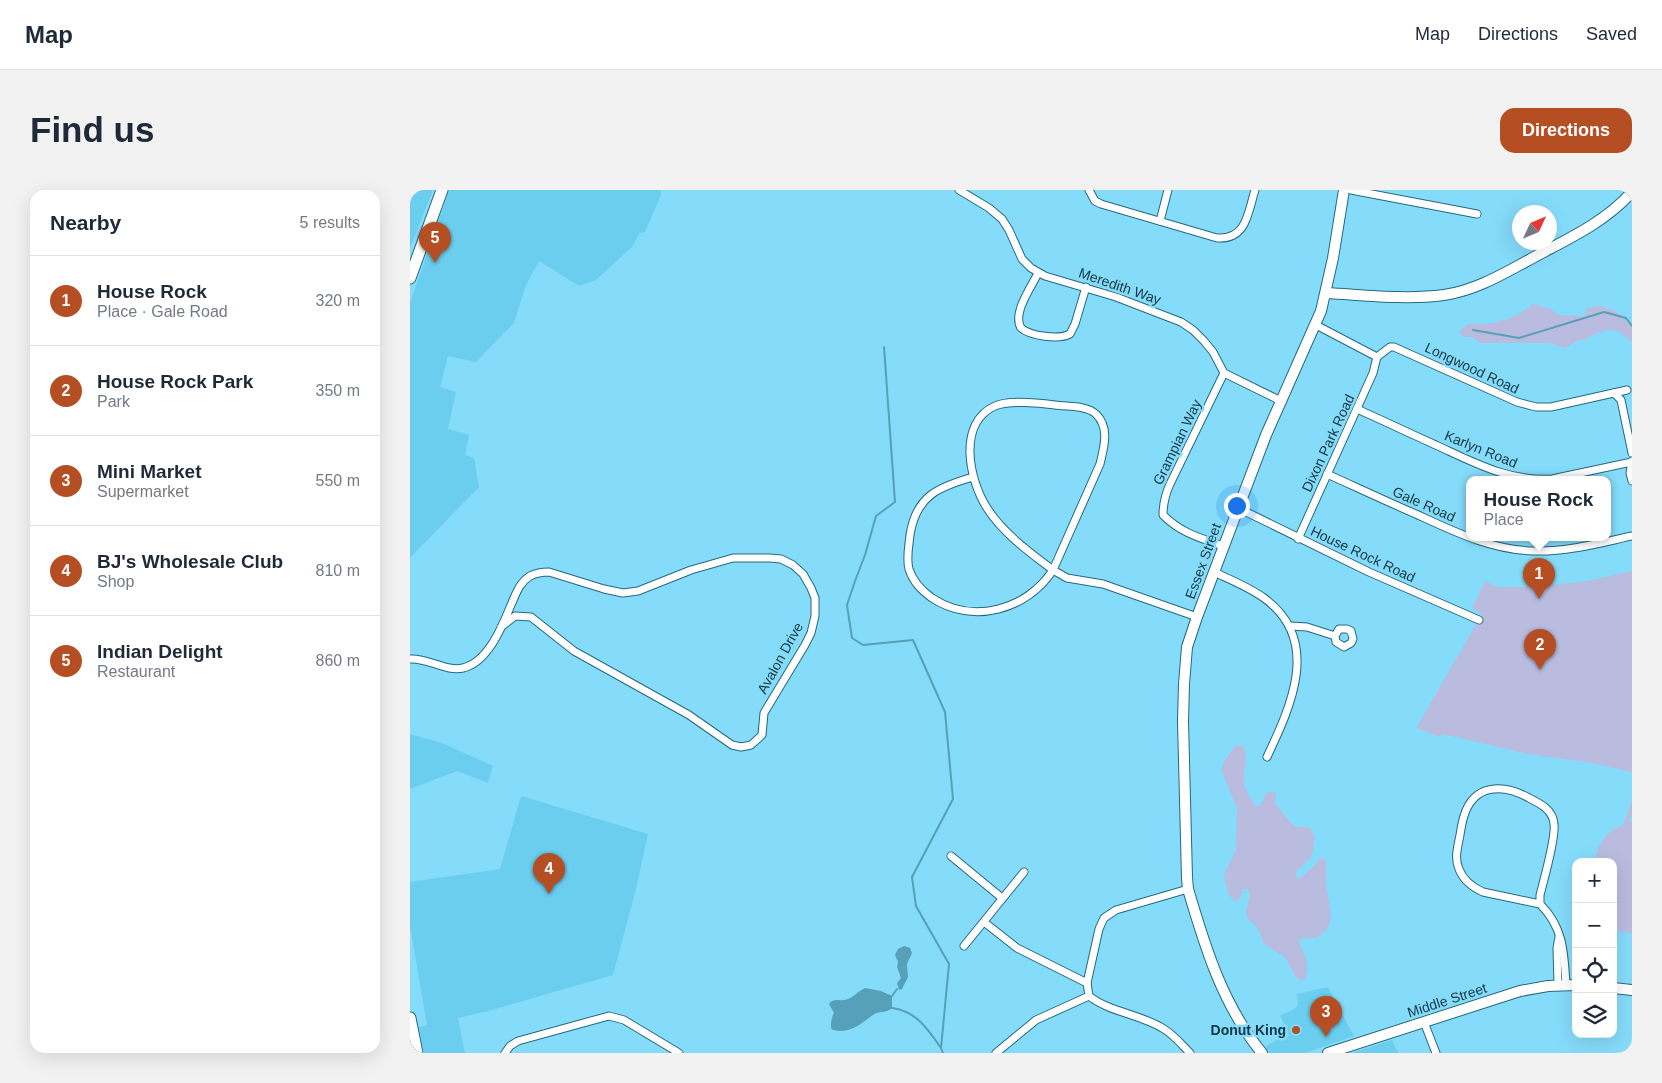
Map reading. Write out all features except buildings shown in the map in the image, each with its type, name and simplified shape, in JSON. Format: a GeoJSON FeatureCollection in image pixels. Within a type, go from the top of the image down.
{"type":"FeatureCollection","features":[{"type":"Feature","properties":{"kind":"main road"},"geometry":{"type":"LineString","coordinates":[[410,278],[442,190]]}},
{"type":"Feature","properties":{"kind":"main road"},"geometry":{"type":"LineString","coordinates":[[410,1018],[417,1053]]}},
{"type":"Feature","properties":{"kind":"street","name":"Meredith Way"},"geometry":{"type":"LineString","coordinates":[[960,190],[1002,219],[1022,259],[1038,273],[1132,302],[1181,322],[1204,341],[1213,352],[1224,373]]}},
{"type":"Feature","properties":{"kind":"street"},"geometry":{"type":"LineString","coordinates":[[1089,190],[1095,201],[1101,204],[1226,239],[1238,233],[1244,226],[1255,190]]}},
{"type":"Feature","properties":{"kind":"street"},"geometry":{"type":"LineString","coordinates":[[1160,221],[1168,190]]}},
{"type":"Feature","properties":{"kind":"street","name":"Essex Street"},"geometry":{"type":"LineString","coordinates":[[1262,1053],[1244,1028],[1222,989],[1188,889],[1184,702],[1187,647],[1223,546],[1266,435],[1316,325],[1326,293],[1344,190]]}},
{"type":"Feature","properties":{"kind":"street"},"geometry":{"type":"LineString","coordinates":[[1350,190],[1476,214]]}},
{"type":"Feature","properties":{"kind":"street"},"geometry":{"type":"LineString","coordinates":[[1326,293],[1414,296],[1445,294],[1468,289],[1498,276],[1582,232],[1612,211],[1632,192]]}},
{"type":"Feature","properties":{"kind":"street"},"geometry":{"type":"LineString","coordinates":[[1038,273],[1018,315],[1018,322],[1021,328],[1031,334],[1058,337],[1070,334],[1075,324],[1086,287]]}},
{"type":"Feature","properties":{"kind":"street"},"geometry":{"type":"LineString","coordinates":[[1316,325],[1376,356]]}},
{"type":"Feature","properties":{"kind":"street","name":"Longwood Road"},"geometry":{"type":"LineString","coordinates":[[1376,356],[1390,347],[1394,347],[1517,402],[1536,407],[1551,407],[1627,390]]}},
{"type":"Feature","properties":{"kind":"street","name":"Dixon Park Road"},"geometry":{"type":"LineString","coordinates":[[1298,539],[1374,373],[1376,356]]}},
{"type":"Feature","properties":{"kind":"street"},"geometry":{"type":"LineString","coordinates":[[1224,373],[1281,401]]}},
{"type":"Feature","properties":{"kind":"street","name":"Grampian Way"},"geometry":{"type":"LineString","coordinates":[[1223,546],[1194,536],[1174,526],[1163,515],[1163,500],[1224,373]]}},
{"type":"Feature","properties":{"kind":"street"},"geometry":{"type":"LineString","coordinates":[[1614,393],[1621,400],[1632,453]]}},
{"type":"Feature","properties":{"kind":"street"},"geometry":{"type":"LineString","coordinates":[[973,477],[933,492],[921,503],[912,526],[907,555],[908,567],[912,578],[919,588],[940,602],[954,608],[981,612],[1008,607],[1023,600],[1042,585],[1053,570],[1100,464],[1106,432],[1095,413],[1086,408],[1052,405],[1009,403],[996,405],[977,421],[970,447],[970,462],[973,477],[987,508],[1013,538],[1053,570],[1067,578],[1103,584],[1197,617]]}},
{"type":"Feature","properties":{"kind":"street","name":"Karlyn Road"},"geometry":{"type":"LineString","coordinates":[[1358,409],[1486,467],[1511,476]]}},
{"type":"Feature","properties":{"kind":"street"},"geometry":{"type":"LineString","coordinates":[[1632,458],[1630,473],[1632,481]]}},
{"type":"Feature","properties":{"kind":"street","name":"Karlyn Road"},"geometry":{"type":"LineString","coordinates":[[1566,476],[1632,462]]}},
{"type":"Feature","properties":{"kind":"street","name":"Gale Road"},"geometry":{"type":"LineString","coordinates":[[1327,474],[1466,537]]}},
{"type":"Feature","properties":{"kind":"street","name":"House Rock Road"},"geometry":{"type":"LineString","coordinates":[[1238,508],[1298,539],[1479,620]]}},
{"type":"Feature","properties":{"kind":"street","name":"Gale Road"},"geometry":{"type":"LineString","coordinates":[[1611,540],[1632,536]]}},
{"type":"Feature","properties":{"kind":"street","name":"Gale Road"},"geometry":{"type":"LineString","coordinates":[[1478,541],[1518,550],[1548,551],[1609,541]]}},
{"type":"Feature","properties":{"kind":"street","name":"Avalon Drive"},"geometry":{"type":"LineString","coordinates":[[410,659],[427,660],[453,669],[468,666],[486,653],[501,627],[519,587],[536,573],[549,572],[604,589],[632,593],[733,558],[754,557],[781,560],[793,565],[808,581],[816,605],[814,624],[808,639],[764,713],[762,735],[751,745],[742,747],[732,745],[689,715],[574,651],[531,617],[515,616],[501,627]]}},
{"type":"Feature","properties":{"kind":"street"},"geometry":{"type":"LineString","coordinates":[[1214,572],[1264,598],[1278,610],[1290,626],[1297,656],[1296,680],[1290,706],[1267,757]]}},
{"type":"Feature","properties":{"kind":"street"},"geometry":{"type":"LineString","coordinates":[[1290,626],[1307,627],[1335,636]]}},
{"type":"Feature","properties":{"kind":"street"},"geometry":{"type":"LineString","coordinates":[[1540,904],[1540,895],[1555,830],[1553,818],[1550,812],[1541,804],[1514,790],[1499,788],[1489,790],[1481,794],[1468,807],[1464,816],[1457,858],[1459,869],[1463,877],[1475,888],[1483,892],[1540,904],[1554,921],[1559,937],[1557,948],[1566,985]]}},
{"type":"Feature","properties":{"kind":"street"},"geometry":{"type":"LineString","coordinates":[[951,856],[1002,898]]}},
{"type":"Feature","properties":{"kind":"street"},"geometry":{"type":"LineString","coordinates":[[964,946],[1024,872]]}},
{"type":"Feature","properties":{"kind":"street"},"geometry":{"type":"LineString","coordinates":[[1188,889],[1116,910],[1108,915],[1099,929],[1087,984],[1089,996],[1099,1003],[1165,1029],[1190,1053]]}},
{"type":"Feature","properties":{"kind":"street"},"geometry":{"type":"LineString","coordinates":[[984,922],[1017,948],[1087,984]]}},
{"type":"Feature","properties":{"kind":"street","name":"Middle Street"},"geometry":{"type":"LineString","coordinates":[[1328,1053],[1520,991],[1566,985]]}},
{"type":"Feature","properties":{"kind":"street"},"geometry":{"type":"LineString","coordinates":[[1617,988],[1632,990]]}},
{"type":"Feature","properties":{"kind":"street"},"geometry":{"type":"LineString","coordinates":[[996,1053],[1036,1020],[1089,996]]}},
{"type":"Feature","properties":{"kind":"street"},"geometry":{"type":"LineString","coordinates":[[505,1053],[510,1046],[518,1041],[609,1016],[624,1020],[679,1053]]}},
{"type":"Feature","properties":{"kind":"street"},"geometry":{"type":"LineString","coordinates":[[1424,1022],[1436,1053]]}},
{"type":"Feature","properties":{"kind":"shaded area"},"geometry":{"type":"Polygon","coordinates":[[[410,190],[433,190],[410,248],[410,190]]]}},
{"type":"Feature","properties":{"kind":"shaded area"},"geometry":{"type":"Polygon","coordinates":[[[449,190],[661,190],[661,195],[645,232],[640,233],[632,247],[596,280],[579,286],[539,261],[526,285],[514,323],[476,362],[448,356],[440,387],[456,392],[448,429],[469,435],[465,455],[474,458],[479,487],[410,558],[410,303],[449,190]]]}},
{"type":"Feature","properties":{"kind":"shaded area"},"geometry":{"type":"Polygon","coordinates":[[[1533,304],[1549,308],[1559,315],[1585,316],[1586,309],[1599,306],[1611,309],[1632,325],[1632,342],[1620,333],[1610,330],[1599,332],[1565,348],[1549,343],[1480,343],[1472,337],[1463,337],[1459,332],[1468,324],[1497,322],[1510,318],[1533,304]]]}},
{"type":"Feature","properties":{"kind":"shaded area"},"geometry":{"type":"Polygon","coordinates":[[[1632,571],[1632,772],[1587,762],[1528,754],[1443,734],[1439,737],[1416,728],[1482,614],[1472,608],[1485,581],[1498,587],[1533,587],[1587,581],[1632,571]]]}},
{"type":"Feature","properties":{"kind":"shaded area"},"geometry":{"type":"Polygon","coordinates":[[[410,734],[442,743],[493,766],[488,783],[457,771],[410,789],[410,734]]]}},
{"type":"Feature","properties":{"kind":"shaded area"},"geometry":{"type":"Polygon","coordinates":[[[1236,745],[1241,745],[1246,753],[1245,783],[1248,794],[1256,806],[1260,806],[1268,792],[1276,792],[1275,803],[1290,822],[1296,827],[1311,829],[1315,836],[1312,856],[1296,872],[1296,877],[1300,878],[1314,866],[1319,858],[1323,858],[1326,861],[1330,922],[1327,929],[1317,938],[1302,938],[1299,942],[1307,967],[1307,972],[1302,981],[1295,976],[1286,958],[1264,944],[1257,927],[1247,918],[1246,912],[1250,896],[1248,889],[1243,889],[1240,898],[1236,901],[1228,893],[1224,874],[1236,850],[1237,808],[1221,770],[1224,761],[1236,745]]]}},
{"type":"Feature","properties":{"kind":"shaded area"},"geometry":{"type":"Polygon","coordinates":[[[521,796],[648,834],[636,889],[613,975],[458,1018],[465,1053],[424,1053],[419,1027],[427,1025],[410,926],[410,882],[500,869],[521,796]]]}},
{"type":"Feature","properties":{"kind":"shaded area"},"geometry":{"type":"Polygon","coordinates":[[[1632,801],[1632,814],[1629,823],[1632,822],[1632,933],[1617,929],[1617,858],[1595,858],[1598,849],[1607,835],[1623,825],[1632,801]]]}},
{"type":"Feature","properties":{"kind":"shaded area"},"geometry":{"type":"Polygon","coordinates":[[[904,946],[910,948],[912,953],[907,964],[908,977],[902,989],[899,990],[897,983],[901,978],[895,955],[898,949],[904,946]]]}},
{"type":"Feature","properties":{"kind":"shaded area"},"geometry":{"type":"Polygon","coordinates":[[[1328,987],[1354,1036],[1305,1053],[1269,1053],[1265,1047],[1289,1036],[1280,1015],[1298,1006],[1297,994],[1328,987]]]}},
{"type":"Feature","properties":{"kind":"shaded area"},"geometry":{"type":"Polygon","coordinates":[[[865,988],[881,991],[892,996],[892,1008],[875,1014],[859,1025],[845,1031],[833,1030],[831,1024],[834,1013],[829,1004],[834,1000],[849,999],[865,988]]]}},
{"type":"Feature","properties":{"kind":"shaded area"},"geometry":{"type":"Polygon","coordinates":[[[1392,1040],[1398,1053],[1352,1053],[1392,1040]]]}},
{"type":"Feature","properties":{"kind":"waterway"},"geometry":{"type":"LineString","coordinates":[[1473,330],[1519,338],[1604,312],[1626,318],[1632,326]]}},
{"type":"Feature","properties":{"kind":"waterway"},"geometry":{"type":"LineString","coordinates":[[884,347],[895,502],[876,516],[865,555],[847,605],[852,638],[863,645],[913,640],[945,712],[953,799],[912,877],[916,906],[949,964],[941,1048],[943,1053]]}},
{"type":"Feature","properties":{"kind":"waterway"},"geometry":{"type":"LineString","coordinates":[[892,996],[897,989]]}},
{"type":"Feature","properties":{"kind":"waterway"},"geometry":{"type":"LineString","coordinates":[[892,1008],[915,1017],[941,1048]]}},
{"type":"Feature","properties":{"kind":"place","name":"Indian Delight"},"geometry":{"type":"Point","coordinates":[435,263]}},
{"type":"Feature","properties":{"kind":"place","name":"House Rock"},"geometry":{"type":"Point","coordinates":[1539,599]}},
{"type":"Feature","properties":{"kind":"place","name":"House Rock Park"},"geometry":{"type":"Point","coordinates":[1540,670]}},
{"type":"Feature","properties":{"kind":"place","name":"BJ's Wholesale Club"},"geometry":{"type":"Point","coordinates":[549,894]}},
{"type":"Feature","properties":{"kind":"place","name":"Donut King"},"geometry":{"type":"Point","coordinates":[1296,1030]}},
{"type":"Feature","properties":{"kind":"place","name":"Mini Market"},"geometry":{"type":"Point","coordinates":[1326,1037]}}]}
